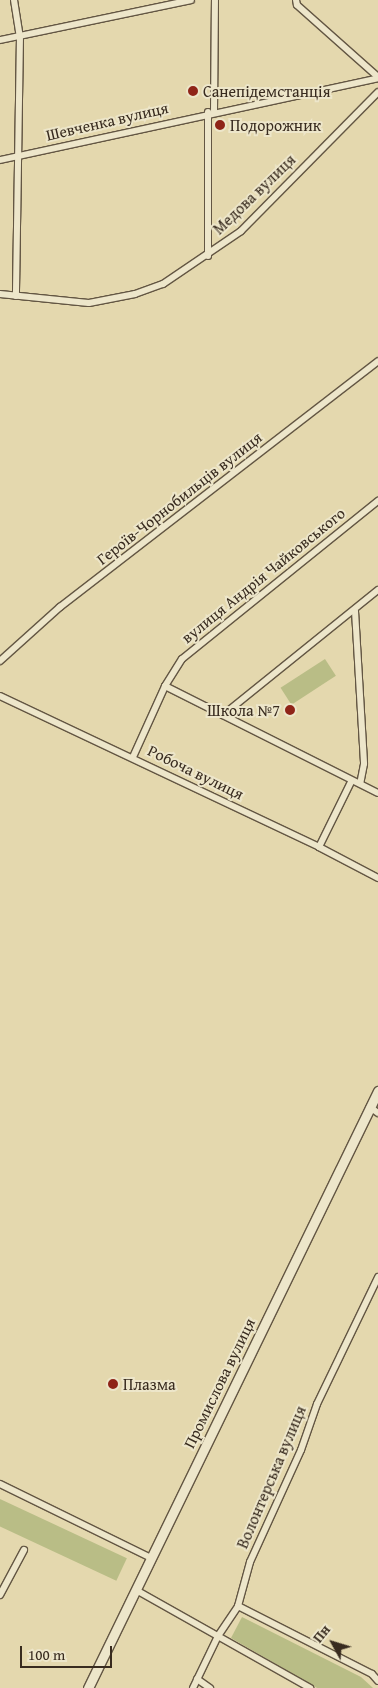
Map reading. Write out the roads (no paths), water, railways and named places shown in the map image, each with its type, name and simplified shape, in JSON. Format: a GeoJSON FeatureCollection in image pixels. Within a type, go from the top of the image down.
{"type":"FeatureCollection","features":[{"type":"Feature","properties":{"kind":"street"},"geometry":{"type":"LineString","coordinates":[[14,0],[20,36],[16,296]]}},
{"type":"Feature","properties":{"kind":"street"},"geometry":{"type":"LineString","coordinates":[[0,40],[190,0]]}},
{"type":"Feature","properties":{"kind":"street"},"geometry":{"type":"LineString","coordinates":[[208,256],[215,0]]}},
{"type":"Feature","properties":{"kind":"street"},"geometry":{"type":"LineString","coordinates":[[296,2],[378,77]]}},
{"type":"Feature","properties":{"kind":"street","name":"Шевченка вулиця"},"geometry":{"type":"LineString","coordinates":[[0,160],[211,112],[378,77]]}},
{"type":"Feature","properties":{"kind":"street","name":"Медова вулиця"},"geometry":{"type":"LineString","coordinates":[[0,294],[89,303],[115,299],[163,284],[208,256],[241,231],[378,92]]}},
{"type":"Feature","properties":{"kind":"street","name":"Героїв-Чорнобильців вулиця"},"geometry":{"type":"LineString","coordinates":[[0,661],[60,607],[378,361]]}},
{"type":"Feature","properties":{"kind":"street","name":"вулиця Андрія Чайковського"},"geometry":{"type":"LineString","coordinates":[[133,757],[165,686],[182,659],[378,501]]}},
{"type":"Feature","properties":{"kind":"street"},"geometry":{"type":"LineString","coordinates":[[223,714],[355,611],[378,590]]}},
{"type":"Feature","properties":{"kind":"street"},"geometry":{"type":"LineString","coordinates":[[355,611],[364,764],[360,784]]}},
{"type":"Feature","properties":{"kind":"street"},"geometry":{"type":"LineString","coordinates":[[165,686],[223,714],[351,782],[378,792]]}},
{"type":"Feature","properties":{"kind":"street","name":"Робоча вулиця"},"geometry":{"type":"LineString","coordinates":[[0,696],[133,757],[319,847],[378,878]]}},
{"type":"Feature","properties":{"kind":"street"},"geometry":{"type":"LineString","coordinates":[[319,847],[351,782]]}},
{"type":"Feature","properties":{"kind":"street","name":"Промислова вулиця"},"geometry":{"type":"LineString","coordinates":[[88,1688],[374,1110],[378,1091]]}},
{"type":"Feature","properties":{"kind":"street","name":"Волонтерська вулиця"},"geometry":{"type":"LineString","coordinates":[[193,1688],[218,1636],[238,1606],[250,1562],[301,1450],[317,1404],[378,1277]]}},
{"type":"Feature","properties":{"kind":"street"},"geometry":{"type":"LineString","coordinates":[[0,1484],[151,1558]]}},
{"type":"Feature","properties":{"kind":"street"},"geometry":{"type":"LineString","coordinates":[[0,1595],[24,1550]]}},
{"type":"Feature","properties":{"kind":"street"},"geometry":{"type":"LineString","coordinates":[[136,1590],[310,1688]]}},
{"type":"Feature","properties":{"kind":"street"},"geometry":{"type":"LineString","coordinates":[[238,1606],[375,1673],[378,1681]]}},
{"type":"Feature","properties":{"kind":"street"},"geometry":{"type":"LineString","coordinates":[[198,1679],[210,1688]]}},
{"type":"Feature","properties":{"kind":"place","name":"Санепідемстанція"},"geometry":{"type":"Point","coordinates":[193,91]}},
{"type":"Feature","properties":{"kind":"place","name":"Подорожник"},"geometry":{"type":"Point","coordinates":[220,125]}},
{"type":"Feature","properties":{"kind":"place","name":"Школа №7"},"geometry":{"type":"Point","coordinates":[290,710]}},
{"type":"Feature","properties":{"kind":"place","name":"Плазма"},"geometry":{"type":"Point","coordinates":[113,1384]}}]}
